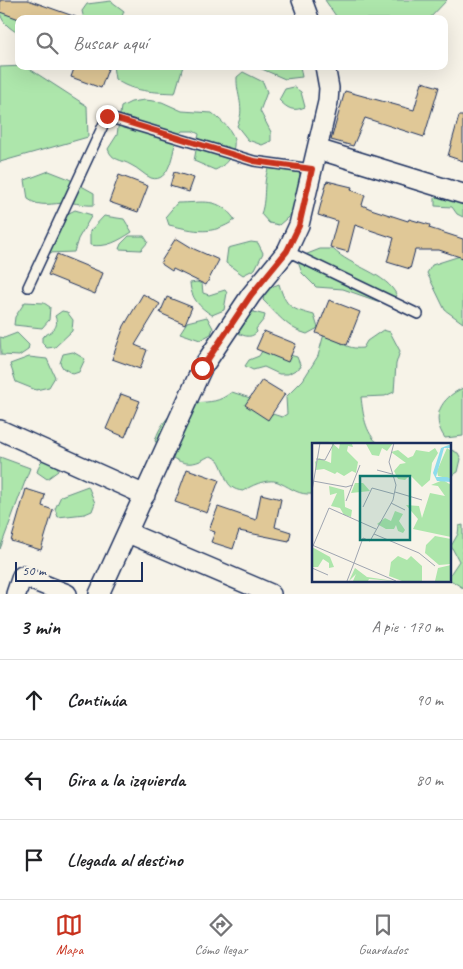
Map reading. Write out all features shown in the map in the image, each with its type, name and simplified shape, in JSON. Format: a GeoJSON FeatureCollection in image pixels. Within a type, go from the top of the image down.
{"type":"FeatureCollection","features":[{"type":"Feature","properties":{"kind":"street"},"geometry":{"type":"LineString","coordinates":[[302,0],[308,15]]}},
{"type":"Feature","properties":{"kind":"street"},"geometry":{"type":"LineString","coordinates":[[98,594],[128,533],[202,368],[251,295],[287,251],[299,226],[328,102],[329,88],[326,70]]}},
{"type":"Feature","properties":{"kind":"street"},"geometry":{"type":"LineString","coordinates":[[317,149],[463,194]]}},
{"type":"Feature","properties":{"kind":"street"},"geometry":{"type":"LineString","coordinates":[[0,430],[144,495]]}},
{"type":"Feature","properties":{"kind":"street"},"geometry":{"type":"LineString","coordinates":[[128,533],[271,594]]}},
{"type":"Feature","properties":{"kind":"street"},"geometry":{"type":"LineString","coordinates":[[16,594],[22,576],[67,594]]}},
{"type":"Feature","properties":{"kind":"lane"},"geometry":{"type":"LineString","coordinates":[[28,287],[107,116],[254,161],[312,169]]}},
{"type":"Feature","properties":{"kind":"lane"},"geometry":{"type":"LineString","coordinates":[[287,251],[418,314]]}},
{"type":"Feature","properties":{"kind":"green space"},"geometry":{"type":"Polygon","coordinates":[[[325,0],[447,0],[433,15],[335,15],[325,0]]]}},
{"type":"Feature","properties":{"kind":"green space"},"geometry":{"type":"Polygon","coordinates":[[[111,1],[124,11],[122,15],[83,15],[82,11],[87,4],[111,1]]]}},
{"type":"Feature","properties":{"kind":"green space"},"geometry":{"type":"Polygon","coordinates":[[[0,10],[15,17],[15,31],[9,27],[0,14],[0,10]]]}},
{"type":"Feature","properties":{"kind":"green space"},"geometry":{"type":"Polygon","coordinates":[[[15,66],[15,70],[31,70],[87,106],[88,137],[0,162],[0,67],[15,66]]]}},
{"type":"Feature","properties":{"kind":"green space"},"geometry":{"type":"Polygon","coordinates":[[[114,70],[182,70],[175,93],[136,89],[115,79],[114,70]]]}},
{"type":"Feature","properties":{"kind":"green space"},"geometry":{"type":"Polygon","coordinates":[[[264,70],[301,70],[302,77],[285,79],[264,70]]]}},
{"type":"Feature","properties":{"kind":"green space"},"geometry":{"type":"Polygon","coordinates":[[[243,72],[263,82],[267,92],[260,111],[271,132],[271,141],[262,145],[248,140],[237,126],[241,107],[237,77],[243,72]]]}},
{"type":"Feature","properties":{"kind":"green space"},"geometry":{"type":"Polygon","coordinates":[[[294,87],[301,92],[305,107],[291,109],[279,100],[285,89],[294,87]]]}},
{"type":"Feature","properties":{"kind":"green space"},"geometry":{"type":"Polygon","coordinates":[[[145,100],[162,102],[182,111],[212,113],[226,125],[234,139],[233,150],[228,160],[215,170],[194,161],[199,134],[193,131],[183,131],[178,137],[170,165],[162,176],[157,178],[151,178],[134,166],[114,158],[108,149],[117,135],[121,107],[131,102],[145,100]]]}},
{"type":"Feature","properties":{"kind":"green space"},"geometry":{"type":"Polygon","coordinates":[[[274,159],[291,163],[300,173],[294,212],[279,225],[269,223],[261,214],[267,172],[274,159]]]}},
{"type":"Feature","properties":{"kind":"green space"},"geometry":{"type":"Polygon","coordinates":[[[49,171],[67,178],[94,193],[94,205],[70,203],[42,204],[28,199],[25,180],[49,171]]]}},
{"type":"Feature","properties":{"kind":"green space"},"geometry":{"type":"Polygon","coordinates":[[[453,184],[463,184],[463,217],[457,214],[452,207],[435,206],[435,198],[444,188],[453,184]]]}},
{"type":"Feature","properties":{"kind":"green space"},"geometry":{"type":"Polygon","coordinates":[[[210,202],[223,207],[235,220],[218,228],[203,231],[169,225],[166,216],[177,203],[210,202]]]}},
{"type":"Feature","properties":{"kind":"green space"},"geometry":{"type":"Polygon","coordinates":[[[75,210],[92,215],[78,239],[74,252],[48,253],[65,215],[75,210]]]}},
{"type":"Feature","properties":{"kind":"green space"},"geometry":{"type":"Polygon","coordinates":[[[104,216],[124,219],[132,232],[107,245],[90,245],[90,231],[104,216]]]}},
{"type":"Feature","properties":{"kind":"green space"},"geometry":{"type":"Polygon","coordinates":[[[129,236],[144,236],[148,242],[141,250],[119,249],[129,236]]]}},
{"type":"Feature","properties":{"kind":"green space"},"geometry":{"type":"Polygon","coordinates":[[[251,242],[258,243],[263,253],[255,269],[243,275],[226,263],[228,248],[251,242]]]}},
{"type":"Feature","properties":{"kind":"green space"},"geometry":{"type":"Polygon","coordinates":[[[320,249],[333,249],[349,261],[385,281],[397,296],[391,301],[377,301],[343,289],[316,287],[302,273],[298,262],[302,256],[320,249]]]}},
{"type":"Feature","properties":{"kind":"green space"},"geometry":{"type":"Polygon","coordinates":[[[463,255],[463,323],[445,310],[427,273],[432,265],[463,255]]]}},
{"type":"Feature","properties":{"kind":"green space"},"geometry":{"type":"Polygon","coordinates":[[[197,282],[202,284],[203,293],[209,295],[225,290],[227,293],[224,310],[212,315],[203,309],[192,293],[190,283],[197,282]]]}},
{"type":"Feature","properties":{"kind":"green space"},"geometry":{"type":"Polygon","coordinates":[[[279,284],[287,303],[295,309],[314,315],[318,328],[307,334],[300,332],[283,320],[263,300],[266,289],[279,284]]]}},
{"type":"Feature","properties":{"kind":"green space"},"geometry":{"type":"Polygon","coordinates":[[[25,302],[44,303],[50,307],[49,320],[42,328],[14,325],[15,317],[25,302]]]}},
{"type":"Feature","properties":{"kind":"green space"},"geometry":{"type":"Polygon","coordinates":[[[62,311],[67,312],[73,320],[72,331],[55,347],[47,348],[42,343],[42,337],[54,329],[56,326],[55,316],[62,311]]]}},
{"type":"Feature","properties":{"kind":"green space"},"geometry":{"type":"Polygon","coordinates":[[[250,311],[265,315],[256,329],[257,332],[248,336],[233,330],[250,311]]]}},
{"type":"Feature","properties":{"kind":"green space"},"geometry":{"type":"Polygon","coordinates":[[[207,317],[213,328],[211,334],[200,340],[180,333],[187,322],[207,317]]]}},
{"type":"Feature","properties":{"kind":"green space"},"geometry":{"type":"Polygon","coordinates":[[[325,330],[342,344],[363,348],[367,341],[383,330],[390,332],[400,351],[396,364],[394,392],[385,396],[361,397],[368,429],[378,443],[312,443],[312,494],[299,493],[276,481],[256,484],[243,491],[237,490],[226,480],[218,460],[211,456],[193,463],[180,462],[164,451],[155,441],[157,434],[169,416],[181,407],[188,404],[218,400],[232,392],[253,399],[260,410],[282,417],[287,414],[286,397],[303,380],[318,356],[325,330]]]}},
{"type":"Feature","properties":{"kind":"green space"},"geometry":{"type":"Polygon","coordinates":[[[17,333],[29,345],[28,350],[19,356],[1,355],[0,337],[4,338],[17,333]]]}},
{"type":"Feature","properties":{"kind":"green space"},"geometry":{"type":"Polygon","coordinates":[[[264,348],[297,357],[301,367],[288,374],[279,374],[264,367],[253,370],[245,366],[249,360],[259,356],[264,348]]]}},
{"type":"Feature","properties":{"kind":"green space"},"geometry":{"type":"Polygon","coordinates":[[[73,352],[85,359],[79,372],[73,374],[63,368],[60,363],[63,354],[73,352]]]}},
{"type":"Feature","properties":{"kind":"green space"},"geometry":{"type":"Polygon","coordinates":[[[29,357],[47,359],[55,377],[49,387],[36,390],[16,382],[10,364],[29,357]]]}},
{"type":"Feature","properties":{"kind":"green space"},"geometry":{"type":"Polygon","coordinates":[[[463,388],[463,436],[445,438],[438,423],[440,409],[449,397],[463,388]]]}},
{"type":"Feature","properties":{"kind":"green space"},"geometry":{"type":"Polygon","coordinates":[[[450,449],[458,453],[461,459],[458,472],[450,476],[450,449]]]}},
{"type":"Feature","properties":{"kind":"green space"},"geometry":{"type":"Polygon","coordinates":[[[0,457],[30,468],[0,549],[0,457]]]}},
{"type":"Feature","properties":{"kind":"green space"},"geometry":{"type":"Polygon","coordinates":[[[46,457],[57,461],[58,471],[47,479],[37,472],[40,463],[46,457]]]}},
{"type":"Feature","properties":{"kind":"green space"},"geometry":{"type":"Polygon","coordinates":[[[88,486],[95,503],[92,511],[85,514],[58,517],[55,509],[61,496],[88,486]]]}},
{"type":"Feature","properties":{"kind":"green space"},"geometry":{"type":"Polygon","coordinates":[[[463,525],[463,588],[450,580],[450,574],[459,561],[451,546],[458,534],[459,526],[463,525]]]}},
{"type":"Feature","properties":{"kind":"building"},"geometry":{"type":"Polygon","coordinates":[[[0,0],[28,0],[70,15],[15,15],[15,18],[0,12],[0,0]]]}},
{"type":"Feature","properties":{"kind":"building"},"geometry":{"type":"Polygon","coordinates":[[[74,70],[108,70],[101,88],[71,77],[74,70]]]}},
{"type":"Feature","properties":{"kind":"building"},"geometry":{"type":"Polygon","coordinates":[[[422,82],[439,87],[424,137],[365,118],[353,146],[331,140],[345,91],[414,110],[422,82]]]}},
{"type":"Feature","properties":{"kind":"building"},"geometry":{"type":"Polygon","coordinates":[[[459,116],[463,116],[463,161],[448,156],[459,116]]]}},
{"type":"Feature","properties":{"kind":"building"},"geometry":{"type":"Polygon","coordinates":[[[174,172],[194,178],[189,192],[170,186],[174,172]]]}},
{"type":"Feature","properties":{"kind":"building"},"geometry":{"type":"Polygon","coordinates":[[[119,175],[148,186],[138,212],[109,202],[119,175]]]}},
{"type":"Feature","properties":{"kind":"building"},"geometry":{"type":"Polygon","coordinates":[[[327,181],[352,187],[351,190],[365,195],[362,205],[371,209],[408,221],[409,219],[430,225],[429,228],[463,239],[463,258],[439,250],[415,250],[410,269],[387,262],[394,238],[355,225],[348,252],[330,247],[337,221],[318,215],[327,181]]]}},
{"type":"Feature","properties":{"kind":"building"},"geometry":{"type":"Polygon","coordinates":[[[176,238],[194,249],[219,260],[206,285],[173,269],[172,271],[160,263],[176,238]]]}},
{"type":"Feature","properties":{"kind":"building"},"geometry":{"type":"Polygon","coordinates":[[[57,254],[103,273],[95,294],[48,275],[57,254]]]}},
{"type":"Feature","properties":{"kind":"building"},"geometry":{"type":"Polygon","coordinates":[[[143,294],[160,304],[135,345],[147,350],[140,369],[112,359],[124,326],[143,294]]]}},
{"type":"Feature","properties":{"kind":"building"},"geometry":{"type":"Polygon","coordinates":[[[167,297],[192,307],[185,324],[160,313],[167,297]]]}},
{"type":"Feature","properties":{"kind":"building"},"geometry":{"type":"Polygon","coordinates":[[[329,300],[360,312],[347,345],[316,333],[329,300]]]}},
{"type":"Feature","properties":{"kind":"building"},"geometry":{"type":"Polygon","coordinates":[[[264,331],[296,344],[288,362],[256,349],[264,331]]]}},
{"type":"Feature","properties":{"kind":"building"},"geometry":{"type":"Polygon","coordinates":[[[262,380],[285,394],[268,420],[245,405],[262,380]]]}},
{"type":"Feature","properties":{"kind":"building"},"geometry":{"type":"Polygon","coordinates":[[[121,394],[140,401],[125,437],[106,429],[121,394]]]}},
{"type":"Feature","properties":{"kind":"building"},"geometry":{"type":"Polygon","coordinates":[[[187,469],[219,480],[207,513],[175,502],[187,469]]]}},
{"type":"Feature","properties":{"kind":"building"},"geometry":{"type":"Polygon","coordinates":[[[26,489],[45,495],[42,506],[53,510],[41,550],[11,541],[26,489]]]}},
{"type":"Feature","properties":{"kind":"building"},"geometry":{"type":"Polygon","coordinates":[[[261,494],[281,499],[275,527],[291,532],[289,541],[239,531],[233,549],[211,542],[215,532],[209,530],[218,507],[256,520],[261,494]]]}},
{"type":"Feature","properties":{"kind":"route"},"geometry":{"type":"LineString","coordinates":[[107,116],[254,161],[312,169],[299,226],[287,251],[224,332],[202,368]]}}]}
